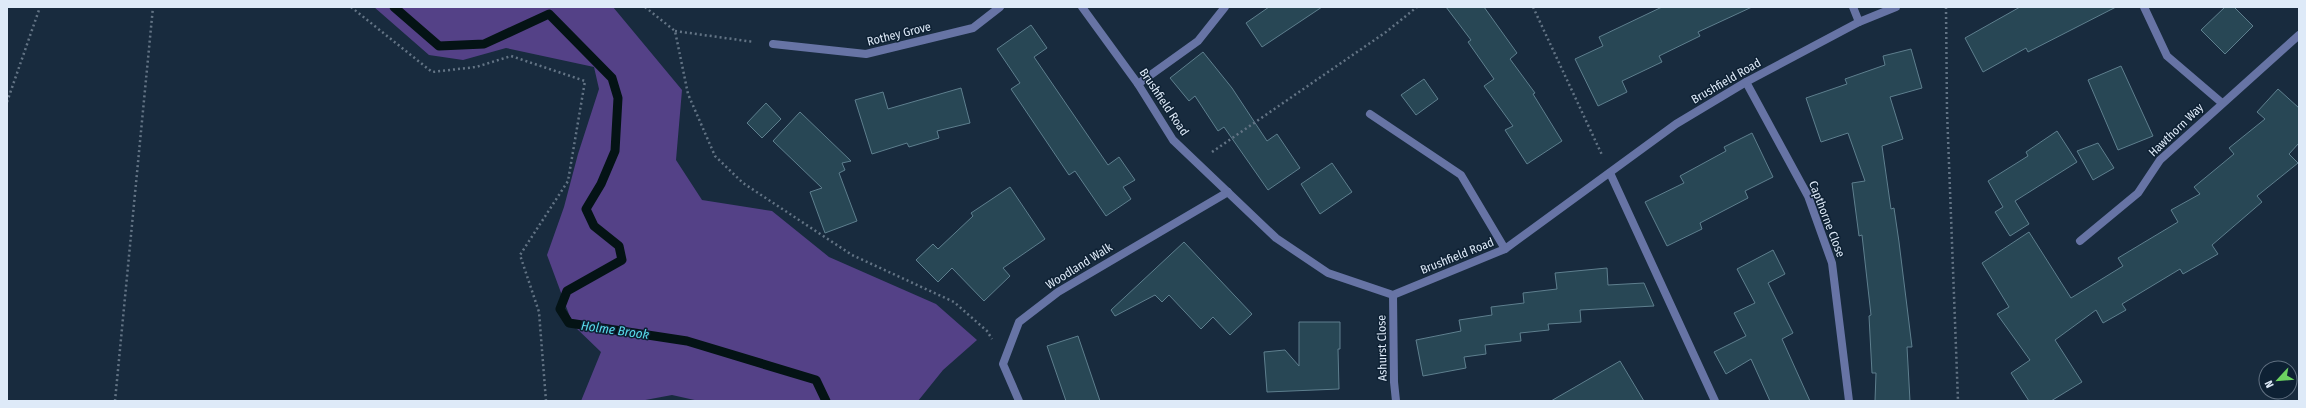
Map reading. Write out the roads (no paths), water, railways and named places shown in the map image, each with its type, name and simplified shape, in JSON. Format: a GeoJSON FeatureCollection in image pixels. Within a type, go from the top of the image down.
{"type":"FeatureCollection","features":[{"type":"Feature","properties":{"kind":"street","name":"Rothey Grove"},"geometry":{"type":"LineString","coordinates":[[773,44],[866,54],[973,28],[1000,7]]}},
{"type":"Feature","properties":{"kind":"street","name":"Brushfield Road"},"geometry":{"type":"LineString","coordinates":[[1082,7],[1138,84],[1173,140],[1276,238],[1328,273],[1393,295],[1505,249],[1610,174],[1676,124],[1746,82],[1858,22],[1896,7]]}},
{"type":"Feature","properties":{"kind":"street"},"geometry":{"type":"LineString","coordinates":[[1138,84],[1198,41],[1225,7]]}},
{"type":"Feature","properties":{"kind":"street"},"geometry":{"type":"LineString","coordinates":[[1853,7],[1858,22]]}},
{"type":"Feature","properties":{"kind":"street","name":"Hawthorn Way"},"geometry":{"type":"LineString","coordinates":[[2144,7],[2167,56],[2222,103]]}},
{"type":"Feature","properties":{"kind":"street","name":"Hawthorn Way"},"geometry":{"type":"LineString","coordinates":[[2080,241],[2138,193],[2160,160],[2299,35]]}},
{"type":"Feature","properties":{"kind":"street","name":"Capthorne Close"},"geometry":{"type":"LineString","coordinates":[[1746,82],[1808,196],[1832,263],[1845,351],[1849,401]]}},
{"type":"Feature","properties":{"kind":"street"},"geometry":{"type":"LineString","coordinates":[[1370,114],[1461,175],[1505,249]]}},
{"type":"Feature","properties":{"kind":"street"},"geometry":{"type":"LineString","coordinates":[[1610,174],[1716,401]]}},
{"type":"Feature","properties":{"kind":"street","name":"Woodland Walk"},"geometry":{"type":"LineString","coordinates":[[1019,401],[1002,364],[1020,322],[1058,292],[1228,192]]}},
{"type":"Feature","properties":{"kind":"street","name":"Ashurst Close"},"geometry":{"type":"LineString","coordinates":[[1393,295],[1394,382],[1396,401]]}},
{"type":"Feature","properties":{"kind":"waterway","name":"Holme Brook"},"geometry":{"type":"LineString","coordinates":[[394,7],[439,46],[484,44],[549,14],[612,78],[618,98],[615,151],[601,184],[586,209],[594,226],[619,246],[622,260],[567,291],[560,309],[569,323],[687,341],[816,380],[826,401]]}}]}
